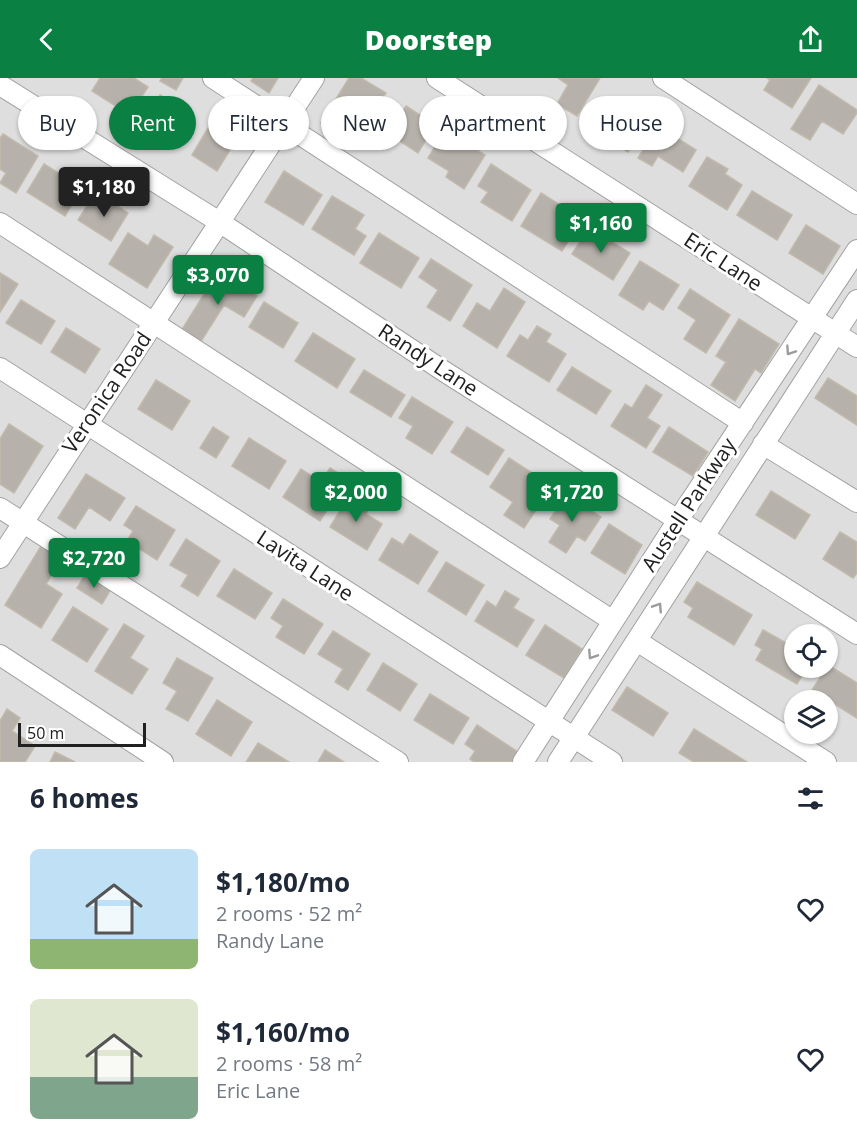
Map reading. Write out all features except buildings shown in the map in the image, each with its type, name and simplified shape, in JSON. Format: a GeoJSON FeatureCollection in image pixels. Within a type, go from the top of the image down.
{"type":"FeatureCollection","features":[{"type":"Feature","properties":{"kind":"street"},"geometry":{"type":"LineString","coordinates":[[213,78],[241,96]]}},
{"type":"Feature","properties":{"kind":"street","name":"Veronica Road"},"geometry":{"type":"LineString","coordinates":[[303,96],[314,78]]}},
{"type":"Feature","properties":{"kind":"street","name":"Eric Lane"},"geometry":{"type":"LineString","coordinates":[[437,78],[857,347]]}},
{"type":"Feature","properties":{"kind":"street"},"geometry":{"type":"LineString","coordinates":[[663,78],[857,204]]}},
{"type":"Feature","properties":{"kind":"street","name":"Randy Lane"},"geometry":{"type":"LineString","coordinates":[[0,85],[221,223],[442,370],[705,535],[857,634]]}},
{"type":"Feature","properties":{"kind":"street"},"geometry":{"type":"LineString","coordinates":[[309,140],[743,423]]}},
{"type":"Feature","properties":{"kind":"street","name":"Veronica Road"},"geometry":{"type":"LineString","coordinates":[[0,558],[268,150]]}},
{"type":"Feature","properties":{"kind":"street"},"geometry":{"type":"LineString","coordinates":[[0,223],[613,621]]}},
{"type":"Feature","properties":{"kind":"street","name":"Austell Parkway"},"geometry":{"type":"LineString","coordinates":[[524,762],[678,520],[857,250]]}},
{"type":"Feature","properties":{"kind":"street","name":"Austell Parkway"},"geometry":{"type":"LineString","coordinates":[[558,762],[857,300]]}},
{"type":"Feature","properties":{"kind":"street","name":"Lavita Lane"},"geometry":{"type":"LineString","coordinates":[[0,368],[299,563],[550,720],[612,762]]}},
{"type":"Feature","properties":{"kind":"street"},"geometry":{"type":"LineString","coordinates":[[763,444],[857,502]]}},
{"type":"Feature","properties":{"kind":"street"},"geometry":{"type":"LineString","coordinates":[[0,508],[398,762]]}},
{"type":"Feature","properties":{"kind":"street"},"geometry":{"type":"LineString","coordinates":[[637,641],[826,762]]}},
{"type":"Feature","properties":{"kind":"street"},"geometry":{"type":"LineString","coordinates":[[0,655],[163,762]]}},
{"type":"Feature","properties":{"kind":"shaded area"},"geometry":{"type":"Polygon","coordinates":[[[0,78],[857,78],[857,762],[0,762],[0,78]]]}}]}
